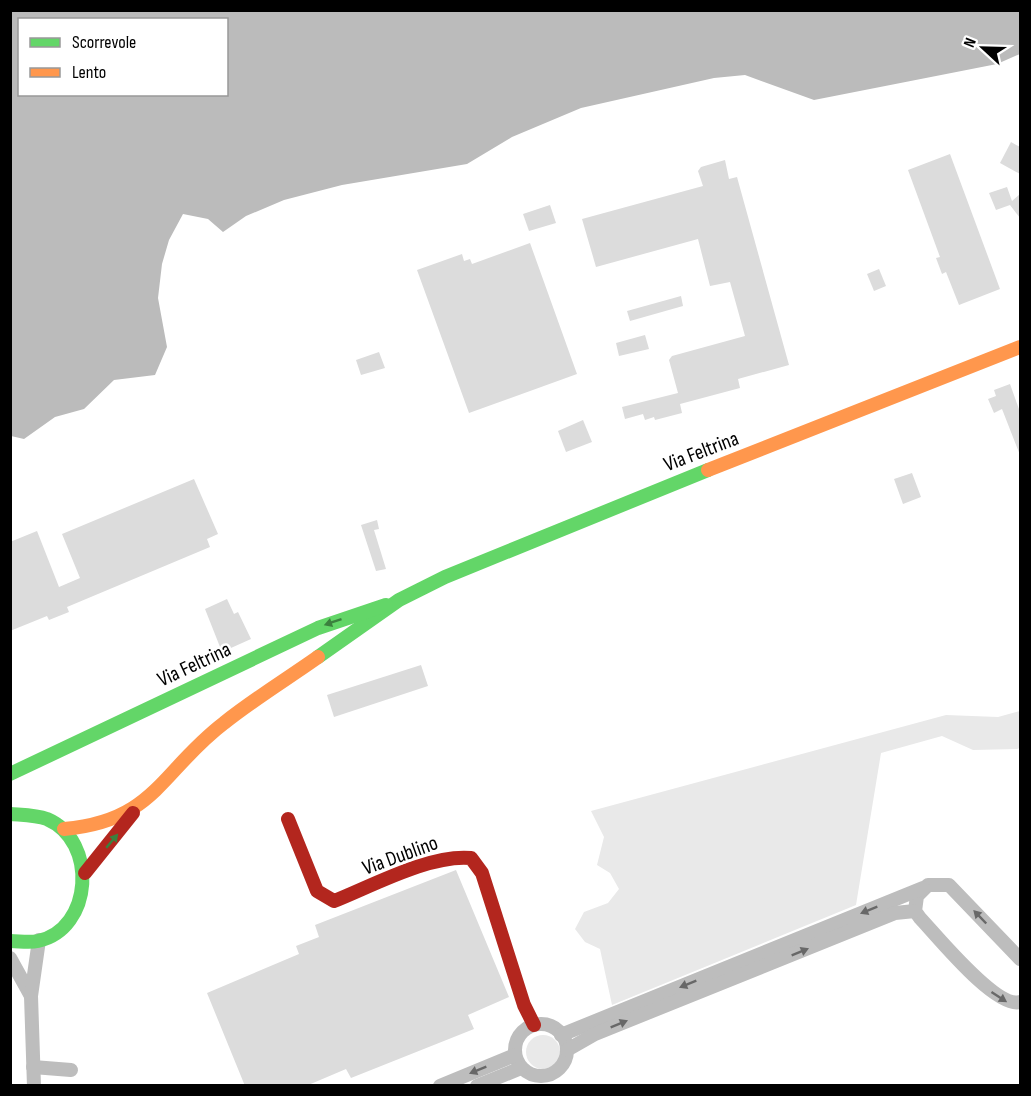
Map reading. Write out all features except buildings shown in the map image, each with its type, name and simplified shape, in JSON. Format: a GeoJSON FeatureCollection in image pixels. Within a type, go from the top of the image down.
{"type":"FeatureCollection","features":[{"type":"Feature","properties":{"kind":"main road","name":"Via Feltrina"},"geometry":{"type":"LineString","coordinates":[[10,774],[308,633],[399,600],[445,578],[598,514],[1020,347]]}},
{"type":"Feature","properties":{"kind":"main road","name":"Via Feltrina"},"geometry":{"type":"LineString","coordinates":[[10,941],[39,940],[59,930],[74,914],[83,894],[85,873],[137,808],[222,724],[399,600]]}},
{"type":"Feature","properties":{"kind":"main road","name":"Via Feltrina"},"geometry":{"type":"LineString","coordinates":[[64,829],[102,824],[124,817],[137,808]]}},
{"type":"Feature","properties":{"kind":"main road"},"geometry":{"type":"LineString","coordinates":[[10,814],[27,813],[47,818],[64,829],[74,842],[85,873]]}},
{"type":"Feature","properties":{"kind":"main road","name":"Via Dublino"},"geometry":{"type":"LineString","coordinates":[[288,819],[317,891],[324,898],[334,901],[426,865],[460,857],[471,858],[482,873],[524,1005],[534,1025]]}},
{"type":"Feature","properties":{"kind":"street"},"geometry":{"type":"LineString","coordinates":[[561,1035],[928,885],[949,885],[1020,959]]}},
{"type":"Feature","properties":{"kind":"street"},"geometry":{"type":"LineString","coordinates":[[915,911],[917,896],[923,888]]}},
{"type":"Feature","properties":{"kind":"street"},"geometry":{"type":"LineString","coordinates":[[915,911],[993,994],[1010,1004],[1020,1002]]}},
{"type":"Feature","properties":{"kind":"street"},"geometry":{"type":"LineString","coordinates":[[567,1050],[561,1035],[549,1026],[534,1025],[520,1034],[516,1044],[518,1061],[535,1076],[553,1080],[567,1050],[595,1034],[895,913],[915,911]]}},
{"type":"Feature","properties":{"kind":"street"},"geometry":{"type":"LineString","coordinates":[[34,1086],[31,996],[39,940]]}},
{"type":"Feature","properties":{"kind":"street"},"geometry":{"type":"LineString","coordinates":[[10,958],[31,996]]}},
{"type":"Feature","properties":{"kind":"street"},"geometry":{"type":"LineString","coordinates":[[440,1086],[518,1061]]}},
{"type":"Feature","properties":{"kind":"street"},"geometry":{"type":"LineString","coordinates":[[477,1086],[518,1061]]}},
{"type":"Feature","properties":{"kind":"street"},"geometry":{"type":"LineString","coordinates":[[33,1067],[70,1070]]}},
{"type":"Feature","properties":{"kind":"shaded area"},"geometry":{"type":"Polygon","coordinates":[[[1020,10],[1020,54],[997,64],[814,100],[745,75],[714,78],[581,108],[512,137],[467,164],[342,185],[284,200],[246,216],[223,232],[208,219],[183,214],[169,240],[162,264],[158,298],[167,347],[155,375],[114,380],[84,409],[55,417],[24,439],[11,436],[11,11],[1020,10]]]}},
{"type":"Feature","properties":{"kind":"shaded area"},"geometry":{"type":"Polygon","coordinates":[[[1020,711],[1020,748],[1017,749],[973,750],[942,736],[881,753],[856,905],[612,1005],[600,949],[585,942],[575,929],[584,912],[608,903],[619,889],[610,873],[597,865],[604,837],[591,811],[946,715],[998,717],[1020,711]]]}},
{"type":"Feature","properties":{"kind":"shaded area"},"geometry":{"type":"Polygon","coordinates":[[[543,1035],[555,1040],[560,1052],[555,1064],[543,1069],[531,1064],[526,1052],[531,1040],[543,1035]]]}},
{"type":"Feature","properties":{"kind":"traffic: fast"},"geometry":{"type":"LineString","coordinates":[[318,657],[399,600],[445,577],[708,470]]}},
{"type":"Feature","properties":{"kind":"traffic: fast"},"geometry":{"type":"LineString","coordinates":[[10,774],[318,628],[386,605]]}},
{"type":"Feature","properties":{"kind":"traffic: fast"},"geometry":{"type":"LineString","coordinates":[[10,814],[47,819],[64,830],[75,846],[81,864],[82,884],[78,903],[70,920],[56,933],[38,941],[10,941]]}},
{"type":"Feature","properties":{"kind":"traffic: slow"},"geometry":{"type":"LineString","coordinates":[[708,470],[1020,347]]}},
{"type":"Feature","properties":{"kind":"traffic: slow"},"geometry":{"type":"LineString","coordinates":[[64,829],[94,824],[119,816],[138,805],[224,723],[318,657]]}},
{"type":"Feature","properties":{"kind":"traffic: jam"},"geometry":{"type":"LineString","coordinates":[[85,873],[133,813]]}},
{"type":"Feature","properties":{"kind":"traffic: jam"},"geometry":{"type":"LineString","coordinates":[[288,819],[317,891],[334,901],[420,866],[455,858],[471,858],[482,873],[524,1005],[534,1025]]}}]}
